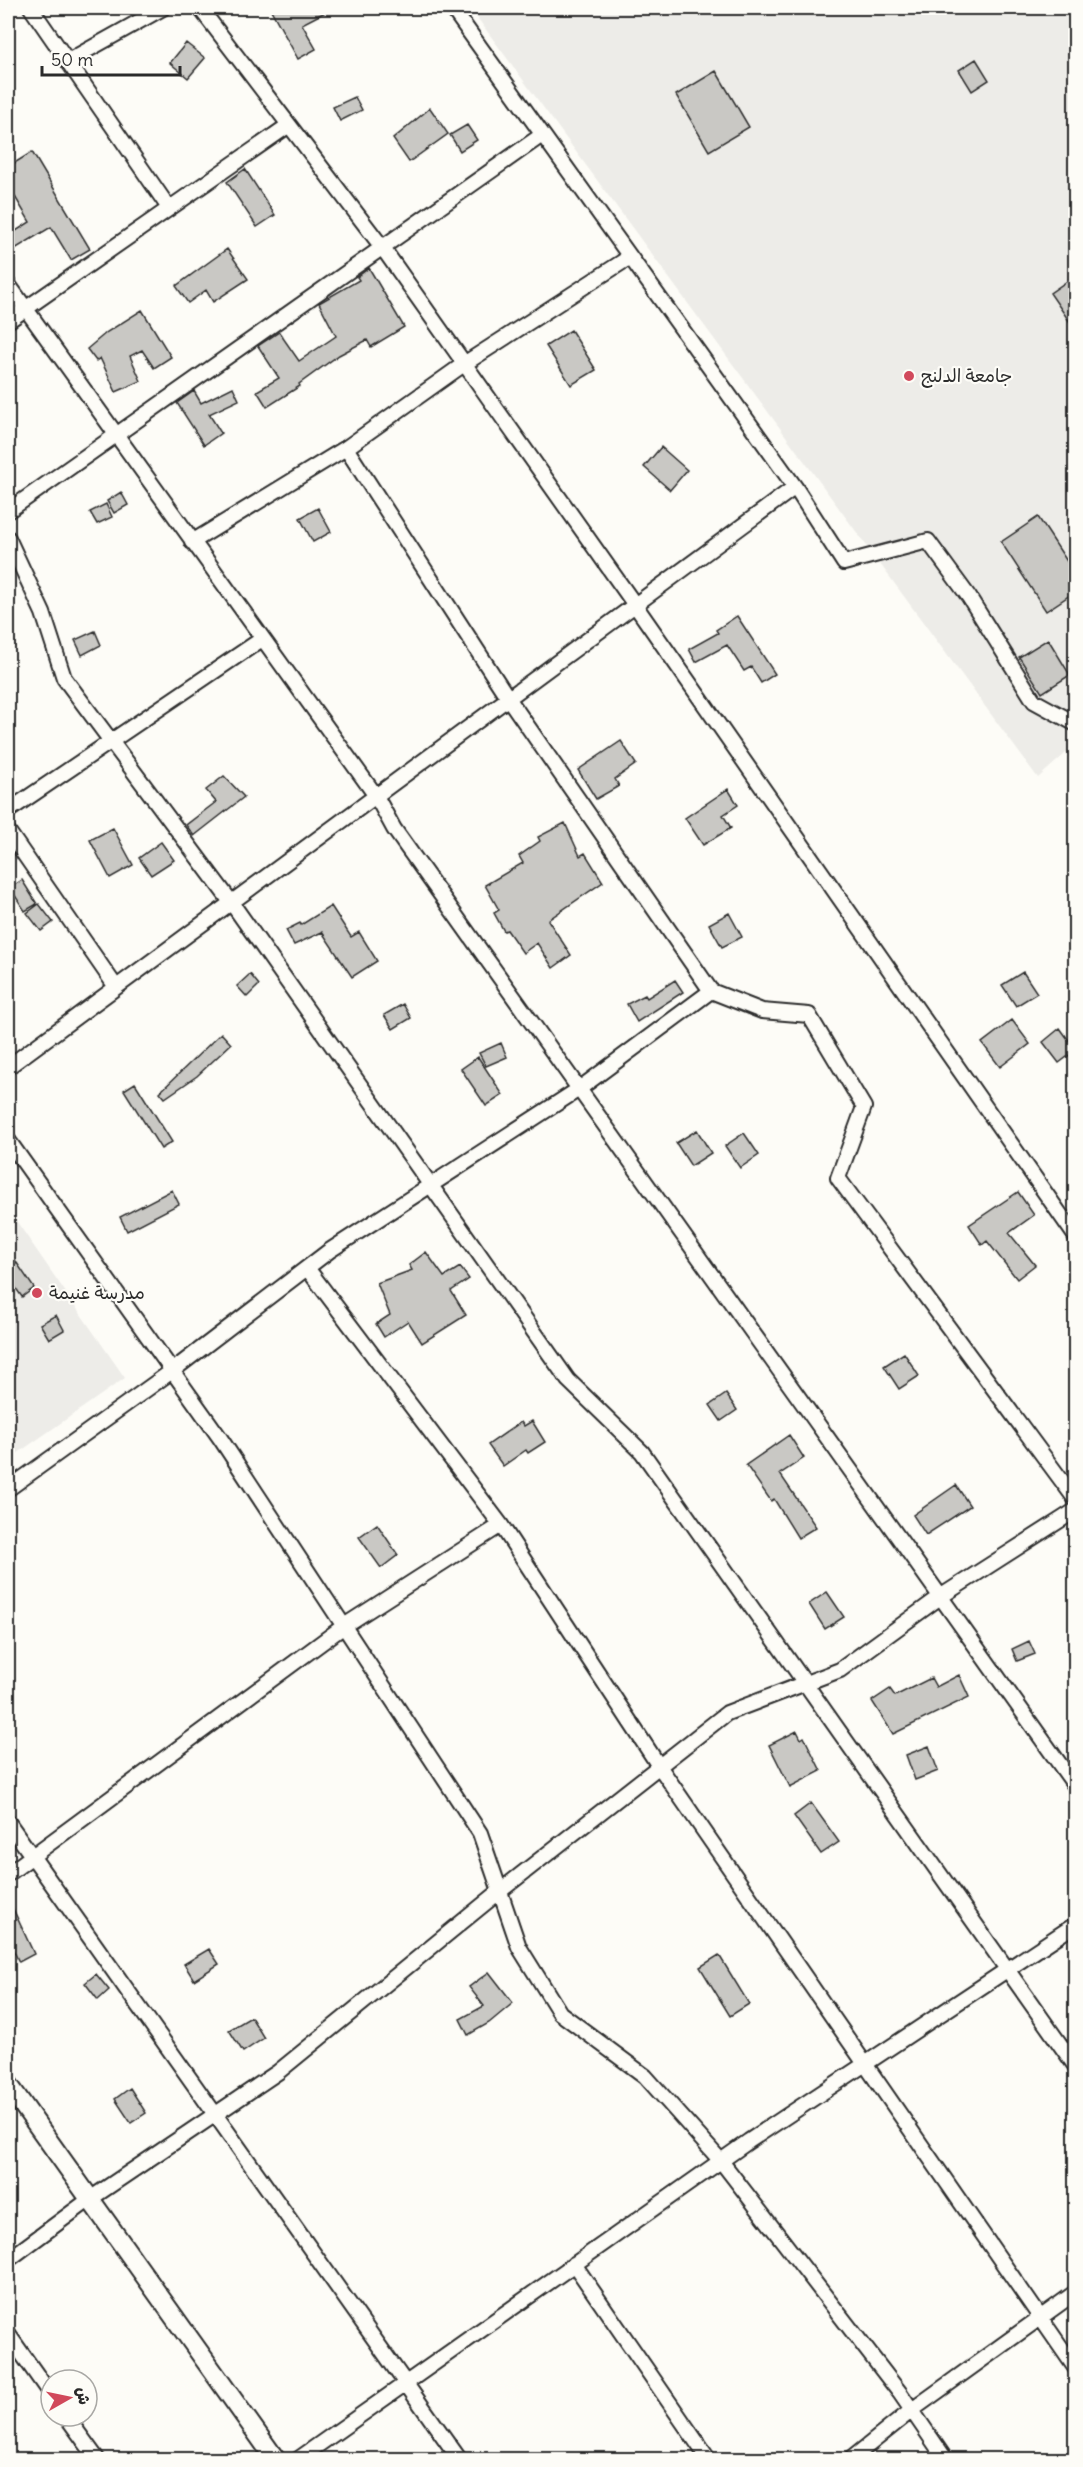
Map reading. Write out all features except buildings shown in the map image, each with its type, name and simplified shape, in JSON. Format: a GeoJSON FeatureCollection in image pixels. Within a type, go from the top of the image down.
{"type":"FeatureCollection","features":[{"type":"Feature","properties":{"kind":"street"},"geometry":{"type":"LineString","coordinates":[[31,8],[169,208]]}},
{"type":"Feature","properties":{"kind":"street"},"geometry":{"type":"LineString","coordinates":[[68,61],[163,8]]}},
{"type":"Feature","properties":{"kind":"street"},"geometry":{"type":"LineString","coordinates":[[200,8],[382,247],[1076,1237]]}},
{"type":"Feature","properties":{"kind":"street"},"geometry":{"type":"LineString","coordinates":[[452,8],[795,487],[844,563],[928,541],[969,597],[1034,701],[1076,724]]}},
{"type":"Feature","properties":{"kind":"street"},"geometry":{"type":"LineString","coordinates":[[8,321],[289,124]]}},
{"type":"Feature","properties":{"kind":"street"},"geometry":{"type":"LineString","coordinates":[[8,510],[542,135]]}},
{"type":"Feature","properties":{"kind":"street"},"geometry":{"type":"LineString","coordinates":[[192,542],[346,448],[464,364],[630,258]]}},
{"type":"Feature","properties":{"kind":"street"},"geometry":{"type":"LineString","coordinates":[[8,284],[376,796],[394,829],[1076,1787]]}},
{"type":"Feature","properties":{"kind":"street"},"geometry":{"type":"LineString","coordinates":[[346,448],[508,698],[711,991],[762,1011],[809,1015],[864,1107],[838,1178],[1076,1500]]}},
{"type":"Feature","properties":{"kind":"street"},"geometry":{"type":"LineString","coordinates":[[8,1067],[795,487]]}},
{"type":"Feature","properties":{"kind":"street"},"geometry":{"type":"LineString","coordinates":[[8,538],[43,613],[64,678],[231,902],[568,1380],[642,1452],[1076,2067]]}},
{"type":"Feature","properties":{"kind":"street"},"geometry":{"type":"LineString","coordinates":[[8,811],[262,639]]}},
{"type":"Feature","properties":{"kind":"street"},"geometry":{"type":"LineString","coordinates":[[8,831],[116,987]]}},
{"type":"Feature","properties":{"kind":"street"},"geometry":{"type":"LineString","coordinates":[[8,1489],[172,1371],[307,1268],[579,1089],[711,991]]}},
{"type":"Feature","properties":{"kind":"street"},"geometry":{"type":"LineString","coordinates":[[8,1140],[220,1438],[480,1833],[519,1947],[560,2013],[645,2076],[721,2161],[912,2410],[946,2460]]}},
{"type":"Feature","properties":{"kind":"street"},"geometry":{"type":"LineString","coordinates":[[307,1268],[501,1525],[659,1766],[1076,2369]]}},
{"type":"Feature","properties":{"kind":"street"},"geometry":{"type":"LineString","coordinates":[[8,2260],[90,2199],[278,2072],[500,1891],[727,1713],[840,1670],[940,1597],[1076,1510]]}},
{"type":"Feature","properties":{"kind":"street"},"geometry":{"type":"LineString","coordinates":[[8,1874],[344,1626],[501,1525]]}},
{"type":"Feature","properties":{"kind":"street"},"geometry":{"type":"LineString","coordinates":[[8,1822],[460,2460]]}},
{"type":"Feature","properties":{"kind":"street"},"geometry":{"type":"LineString","coordinates":[[297,2460],[721,2161],[1076,1924]]}},
{"type":"Feature","properties":{"kind":"street"},"geometry":{"type":"LineString","coordinates":[[8,2084],[276,2460]]}},
{"type":"Feature","properties":{"kind":"street"},"geometry":{"type":"LineString","coordinates":[[574,2264],[709,2460]]}},
{"type":"Feature","properties":{"kind":"street"},"geometry":{"type":"LineString","coordinates":[[850,2460],[912,2410],[1076,2292]]}},
{"type":"Feature","properties":{"kind":"street"},"geometry":{"type":"LineString","coordinates":[[8,2334],[39,2378]]}},
{"type":"Feature","properties":{"kind":"street"},"geometry":{"type":"LineString","coordinates":[[75,2428],[98,2460]]}},
{"type":"Feature","properties":{"kind":"shaded area","name":"جامعة الدلنج"},"geometry":{"type":"Polygon","coordinates":[[[470,8],[1075,8],[1075,745],[1038,778],[470,8]]]}},
{"type":"Feature","properties":{"kind":"shaded area","name":"مدرسة غنيمة"},"geometry":{"type":"Polygon","coordinates":[[[8,1209],[125,1378],[8,1460],[8,1209]]]}},
{"type":"Feature","properties":{"kind":"place","name":"جامعة الدلنج"},"geometry":{"type":"Point","coordinates":[909,376]}},
{"type":"Feature","properties":{"kind":"place","name":"مدرسة غنيمة"},"geometry":{"type":"Point","coordinates":[37,1293]}}]}
